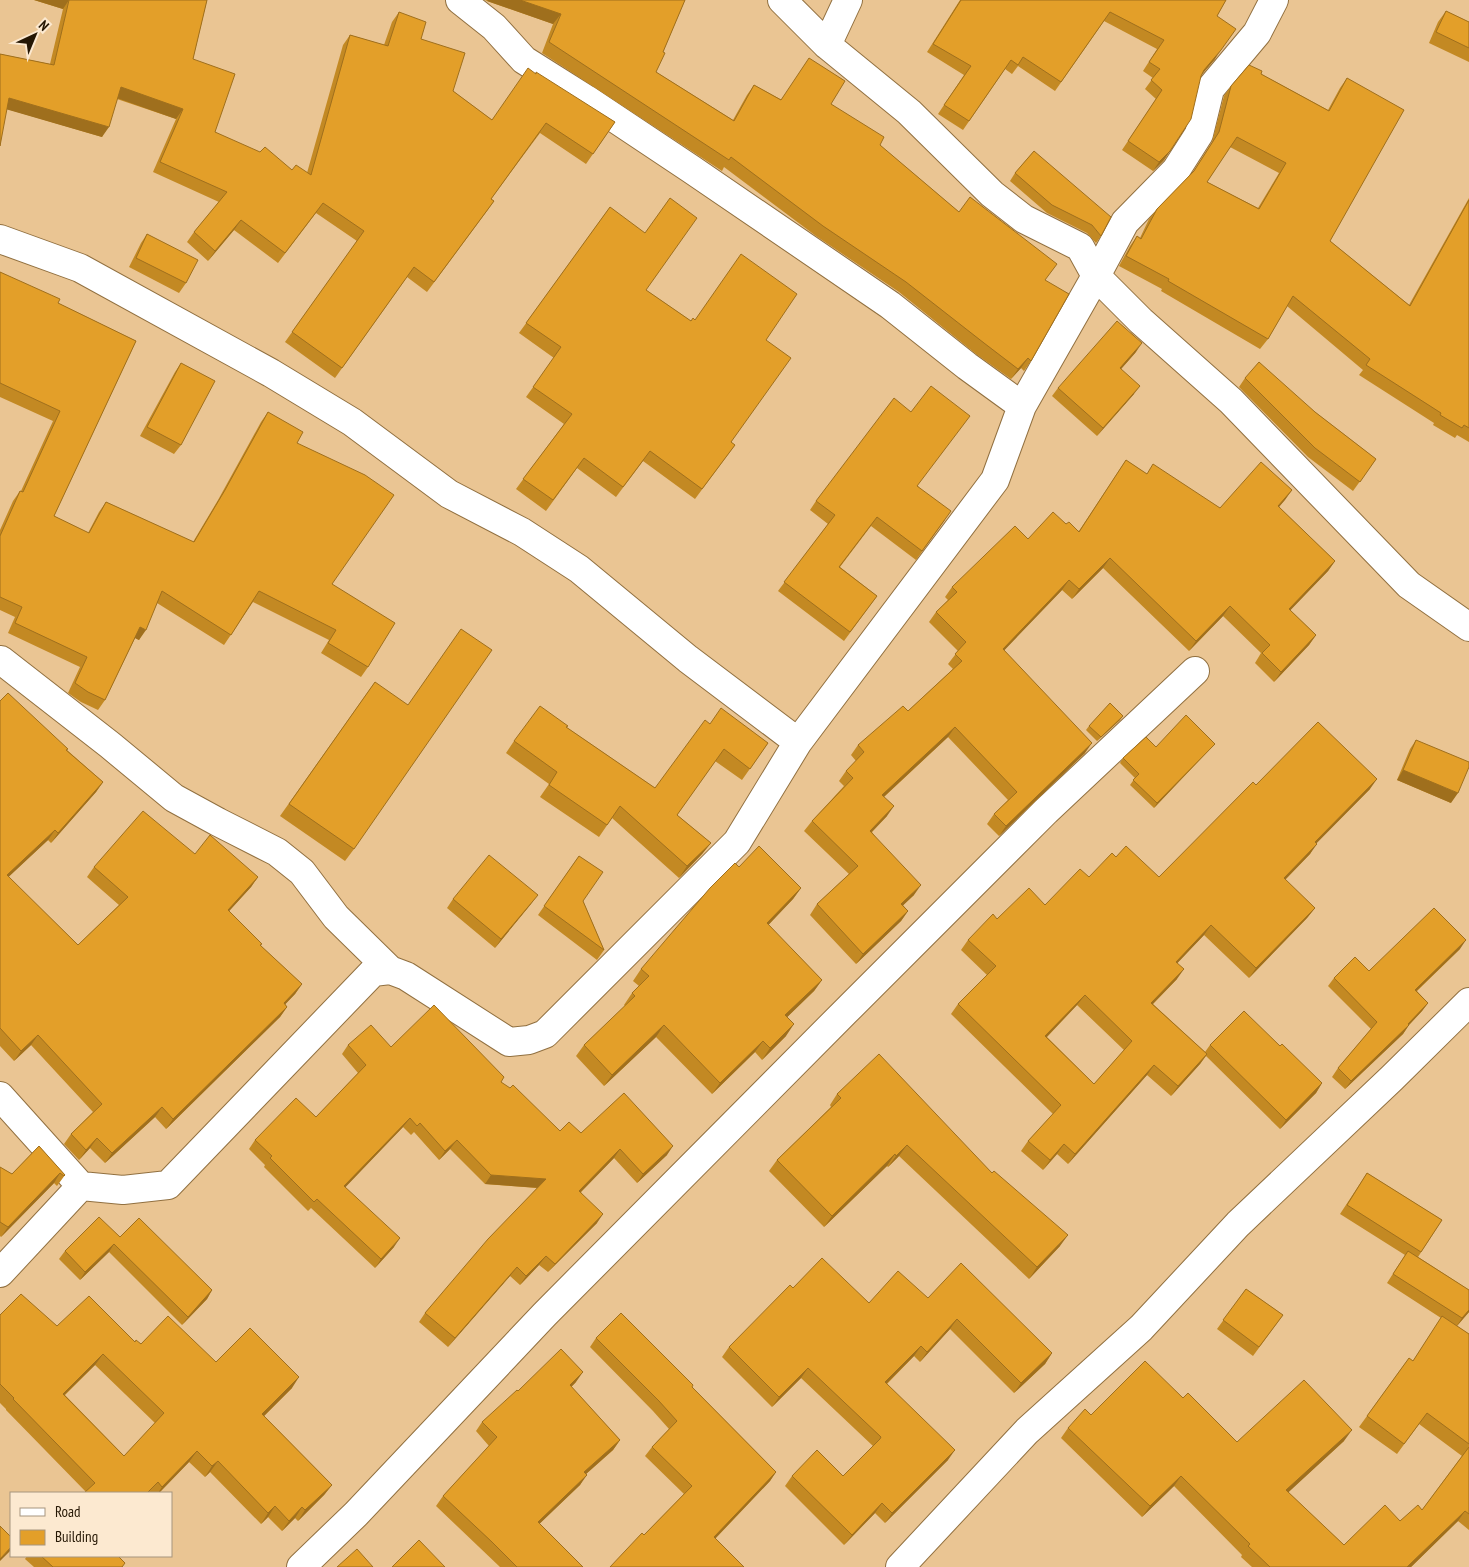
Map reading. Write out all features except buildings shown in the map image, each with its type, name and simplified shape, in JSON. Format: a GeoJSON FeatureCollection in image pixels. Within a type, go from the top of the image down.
{"type":"FeatureCollection","features":[{"type":"Feature","properties":{"kind":"street"},"geometry":{"type":"LineString","coordinates":[[460,0],[494,27],[524,60],[683,163],[890,305],[967,366],[1022,406]]}},
{"type":"Feature","properties":{"kind":"street"},"geometry":{"type":"LineString","coordinates":[[782,0],[827,45],[909,112],[992,194],[1024,219],[1080,247],[1096,276],[1141,320],[1231,401],[1409,585],[1469,627]]}},
{"type":"Feature","properties":{"kind":"street"},"geometry":{"type":"LineString","coordinates":[[827,45],[848,0]]}},
{"type":"Feature","properties":{"kind":"street"},"geometry":{"type":"LineString","coordinates":[[1,660],[110,745],[174,798],[276,852],[302,872],[336,917],[390,970],[406,976],[509,1042],[529,1040],[545,1034],[737,842],[798,742],[995,480],[1022,406],[1125,222],[1176,170],[1199,134],[1210,89],[1256,33],[1274,0]]}},
{"type":"Feature","properties":{"kind":"street"},"geometry":{"type":"LineString","coordinates":[[0,238],[80,268],[270,373],[352,422],[449,494],[522,532],[579,569],[688,659],[798,742]]}},
{"type":"Feature","properties":{"kind":"street"},"geometry":{"type":"LineString","coordinates":[[301,1567],[356,1514],[545,1314],[859,998],[1046,811],[1195,671]]}},
{"type":"Feature","properties":{"kind":"street"},"geometry":{"type":"LineString","coordinates":[[0,1096],[81,1186],[123,1190],[168,1185],[372,972],[390,970]]}},
{"type":"Feature","properties":{"kind":"street"},"geometry":{"type":"LineString","coordinates":[[900,1567],[1027,1431],[1141,1328],[1238,1224],[1469,1002]]}},
{"type":"Feature","properties":{"kind":"street"},"geometry":{"type":"LineString","coordinates":[[0,1273],[81,1186]]}}]}
